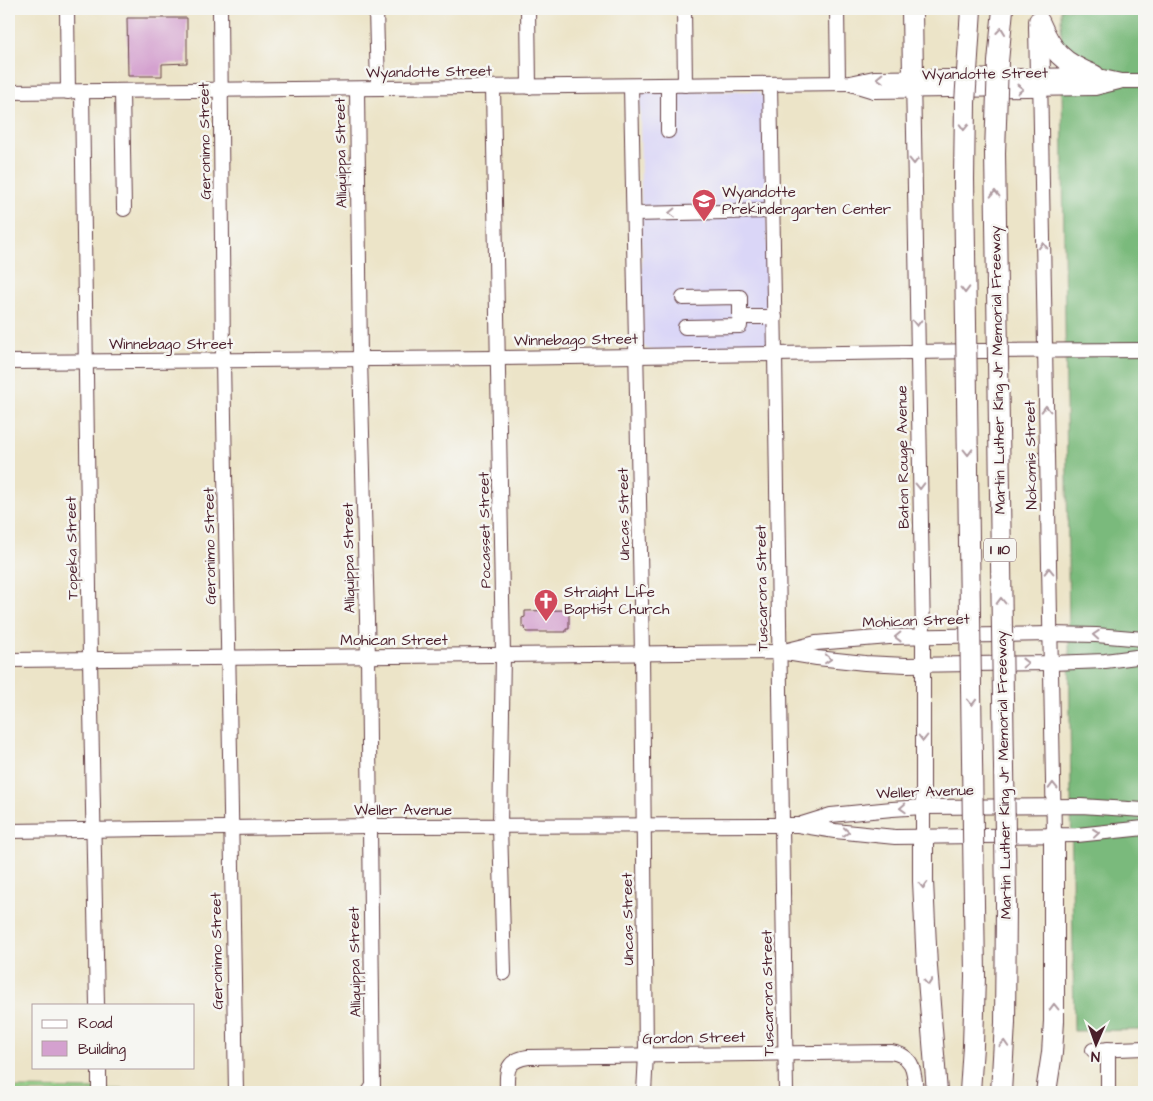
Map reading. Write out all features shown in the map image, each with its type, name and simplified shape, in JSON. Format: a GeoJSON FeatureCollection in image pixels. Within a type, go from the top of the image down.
{"type":"FeatureCollection","features":[{"type":"Feature","properties":{"kind":"highway"},"geometry":{"type":"LineString","coordinates":[[912,9],[913,84]]}},
{"type":"Feature","properties":{"kind":"highway","name":"Martin Luther King Jr Memorial Freeway"},"geometry":{"type":"LineString","coordinates":[[970,1092],[974,1038],[975,966],[964,158],[971,9]]}},
{"type":"Feature","properties":{"kind":"highway","name":"Martin Luther King Jr Memorial Freeway"},"geometry":{"type":"LineString","coordinates":[[1001,1092],[1005,1023],[1006,904],[995,153],[1002,9]]}},
{"type":"Feature","properties":{"kind":"highway"},"geometry":{"type":"LineString","coordinates":[[1039,15],[1048,39],[1057,53],[1073,66],[1094,75]]}},
{"type":"Feature","properties":{"kind":"highway"},"geometry":{"type":"LineString","coordinates":[[1039,15],[1040,82]]}},
{"type":"Feature","properties":{"kind":"highway"},"geometry":{"type":"LineString","coordinates":[[1048,1083],[1054,1022],[1054,835]]}},
{"type":"Feature","properties":{"kind":"highway"},"geometry":{"type":"LineString","coordinates":[[923,836],[927,967],[937,1092]]}},
{"type":"Feature","properties":{"kind":"street"},"geometry":{"type":"LineString","coordinates":[[67,9],[68,92]]}},
{"type":"Feature","properties":{"kind":"street","name":"Geronimo Street"},"geometry":{"type":"LineString","coordinates":[[220,9],[223,360],[236,1088]]}},
{"type":"Feature","properties":{"kind":"street"},"geometry":{"type":"LineString","coordinates":[[376,9],[378,88]]}},
{"type":"Feature","properties":{"kind":"street"},"geometry":{"type":"LineString","coordinates":[[528,9],[529,87]]}},
{"type":"Feature","properties":{"kind":"street"},"geometry":{"type":"LineString","coordinates":[[684,9],[685,85]]}},
{"type":"Feature","properties":{"kind":"street"},"geometry":{"type":"LineString","coordinates":[[837,9],[844,83]]}},
{"type":"Feature","properties":{"kind":"street","name":"Wyandotte Street"},"geometry":{"type":"LineString","coordinates":[[9,92],[844,83],[874,78],[913,84],[1040,82],[1094,75],[1121,81],[1144,81]]}},
{"type":"Feature","properties":{"kind":"street","name":"Wyandotte Street"},"geometry":{"type":"LineString","coordinates":[[1040,82],[1095,88],[1121,81]]}},
{"type":"Feature","properties":{"kind":"street","name":"Nokomis Street"},"geometry":{"type":"LineString","coordinates":[[1040,82],[1054,835]]}},
{"type":"Feature","properties":{"kind":"street","name":"Tuscarora Street"},"geometry":{"type":"LineString","coordinates":[[770,84],[786,1092]]}},
{"type":"Feature","properties":{"kind":"street","name":"Baton Rouge Avenue"},"geometry":{"type":"LineString","coordinates":[[913,84],[923,636],[923,836]]}},
{"type":"Feature","properties":{"kind":"street"},"geometry":{"type":"LineString","coordinates":[[668,85],[668,130]]}},
{"type":"Feature","properties":{"kind":"street","name":"Uncas Street"},"geometry":{"type":"LineString","coordinates":[[631,86],[642,654],[646,1055],[644,1092]]}},
{"type":"Feature","properties":{"kind":"street","name":"Pocasset Street"},"geometry":{"type":"LineString","coordinates":[[493,87],[503,655],[500,826],[504,973]]}},
{"type":"Feature","properties":{"kind":"street","name":"Alliquippa Street"},"geometry":{"type":"LineString","coordinates":[[357,89],[360,359],[368,656],[371,1089]]}},
{"type":"Feature","properties":{"kind":"street"},"geometry":{"type":"LineString","coordinates":[[122,91],[124,209]]}},
{"type":"Feature","properties":{"kind":"street","name":"Topeka Street"},"geometry":{"type":"LineString","coordinates":[[82,92],[90,659],[98,1004]]}},
{"type":"Feature","properties":{"kind":"street"},"geometry":{"type":"LineString","coordinates":[[634,214],[773,211]]}},
{"type":"Feature","properties":{"kind":"street"},"geometry":{"type":"LineString","coordinates":[[683,298],[740,297],[740,326],[685,326]]}},
{"type":"Feature","properties":{"kind":"street"},"geometry":{"type":"LineString","coordinates":[[740,317],[775,317]]}},
{"type":"Feature","properties":{"kind":"street","name":"Winnebago Street"},"geometry":{"type":"LineString","coordinates":[[9,362],[1144,350]]}},
{"type":"Feature","properties":{"kind":"street","name":"Mohican Street"},"geometry":{"type":"LineString","coordinates":[[780,652],[816,643],[923,636],[1050,634],[1144,639]]}},
{"type":"Feature","properties":{"kind":"street","name":"Mohican Street"},"geometry":{"type":"LineString","coordinates":[[9,660],[780,652],[865,663],[923,665],[1051,663],[1144,656]]}},
{"type":"Feature","properties":{"kind":"street","name":"Weller Avenue"},"geometry":{"type":"LineString","coordinates":[[798,825],[830,815],[924,807],[1053,805],[1144,810]]}},
{"type":"Feature","properties":{"kind":"street","name":"Weller Avenue"},"geometry":{"type":"LineString","coordinates":[[9,831],[369,826],[798,825],[895,837],[1077,835],[1144,828]]}},
{"type":"Feature","properties":{"kind":"street"},"geometry":{"type":"LineString","coordinates":[[1093,1050],[1144,1048]]}},
{"type":"Feature","properties":{"kind":"street"},"geometry":{"type":"LineString","coordinates":[[1108,1049],[1108,1092]]}},
{"type":"Feature","properties":{"kind":"street","name":"Gordon Street"},"geometry":{"type":"LineString","coordinates":[[507,1092],[508,1067],[513,1062],[528,1057],[891,1052],[906,1057],[909,1060],[913,1069],[916,1092]]}},
{"type":"Feature","properties":{"kind":"street"},"geometry":{"type":"LineString","coordinates":[[99,1068],[99,1088]]}},
{"type":"Feature","properties":{"kind":"shaded area","name":"Wyandotte Prekindergarten Center"},"geometry":{"type":"Polygon","coordinates":[[[756,91],[765,100],[769,340],[762,349],[647,349],[643,345],[641,95],[643,92],[756,91]]]}},
{"type":"Feature","properties":{"kind":"green space"},"geometry":{"type":"Polygon","coordinates":[[[1061,9],[1144,9],[1144,1030],[1074,1031],[1061,9]]]}},
{"type":"Feature","properties":{"kind":"green space"},"geometry":{"type":"Polygon","coordinates":[[[9,1088],[368,1092],[9,1092],[9,1088]]]}},
{"type":"Feature","properties":{"kind":"building"},"geometry":{"type":"Polygon","coordinates":[[[127,18],[187,18],[187,63],[162,64],[162,76],[128,76],[127,18]]]}},
{"type":"Feature","properties":{"kind":"building","name":"Straight Life Baptist Church"},"geometry":{"type":"Polygon","coordinates":[[[565,610],[565,613],[569,613],[569,629],[566,629],[566,632],[526,632],[525,627],[522,627],[522,618],[525,617],[525,611],[565,610]]]}},
{"type":"Feature","properties":{"kind":"place","name":"Wyandotte Prekindergarten Center"},"geometry":{"type":"Point","coordinates":[704,222]}},
{"type":"Feature","properties":{"kind":"place","name":"Straight Life Baptist Church"},"geometry":{"type":"Point","coordinates":[546,622]}}]}
